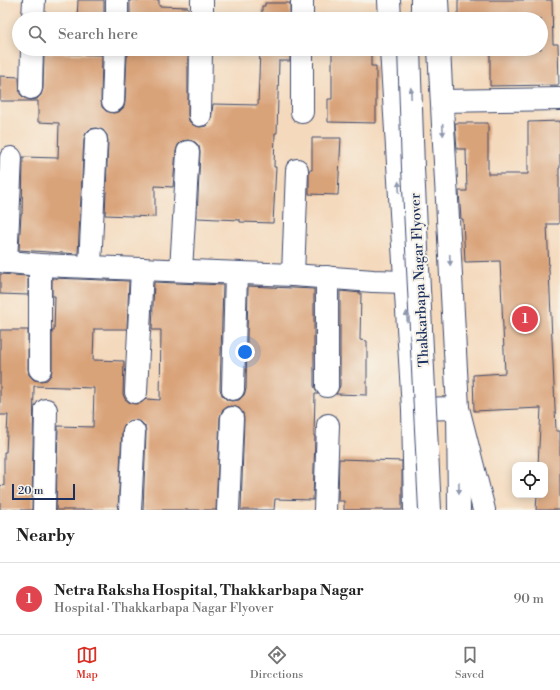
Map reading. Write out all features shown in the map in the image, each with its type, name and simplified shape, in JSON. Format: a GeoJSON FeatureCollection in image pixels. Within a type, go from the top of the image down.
{"type":"FeatureCollection","features":[{"type":"Feature","properties":{"kind":"street"},"geometry":{"type":"LineString","coordinates":[[33,12],[34,0]]}},
{"type":"Feature","properties":{"kind":"street"},"geometry":{"type":"LineString","coordinates":[[116,12],[117,0]]}},
{"type":"Feature","properties":{"kind":"street"},"geometry":{"type":"LineString","coordinates":[[202,0],[202,12]]}},
{"type":"Feature","properties":{"kind":"street"},"geometry":{"type":"LineString","coordinates":[[302,0],[302,12]]}},
{"type":"Feature","properties":{"kind":"street"},"geometry":{"type":"LineString","coordinates":[[389,0],[390,12]]}},
{"type":"Feature","properties":{"kind":"street"},"geometry":{"type":"LineString","coordinates":[[407,0],[408,12]]}},
{"type":"Feature","properties":{"kind":"street"},"geometry":{"type":"LineString","coordinates":[[422,0],[422,12]]}},
{"type":"Feature","properties":{"kind":"street"},"geometry":{"type":"LineString","coordinates":[[437,0],[438,12]]}},
{"type":"Feature","properties":{"kind":"street"},"geometry":{"type":"LineString","coordinates":[[31,88],[32,56]]}},
{"type":"Feature","properties":{"kind":"street"},"geometry":{"type":"LineString","coordinates":[[113,101],[115,56]]}},
{"type":"Feature","properties":{"kind":"street"},"geometry":{"type":"LineString","coordinates":[[200,115],[201,56]]}},
{"type":"Feature","properties":{"kind":"street"},"geometry":{"type":"LineString","coordinates":[[302,56],[302,112]]}},
{"type":"Feature","properties":{"kind":"street"},"geometry":{"type":"LineString","coordinates":[[391,56],[412,409],[415,510]]}},
{"type":"Feature","properties":{"kind":"street","name":"Thakkarbapa Nagar Flyover"},"geometry":{"type":"LineString","coordinates":[[409,56],[413,168],[430,510]]}},
{"type":"Feature","properties":{"kind":"street","name":"Thakkarbapa Nagar Flyover"},"geometry":{"type":"LineString","coordinates":[[423,56],[444,510]]}},
{"type":"Feature","properties":{"kind":"street"},"geometry":{"type":"LineString","coordinates":[[439,56],[458,408],[459,510]]}},
{"type":"Feature","properties":{"kind":"street"},"geometry":{"type":"LineString","coordinates":[[442,101],[560,99]]}},
{"type":"Feature","properties":{"kind":"street"},"geometry":{"type":"LineString","coordinates":[[90,266],[96,140]]}},
{"type":"Feature","properties":{"kind":"street"},"geometry":{"type":"LineString","coordinates":[[181,270],[188,152]]}},
{"type":"Feature","properties":{"kind":"street"},"geometry":{"type":"LineString","coordinates":[[11,158],[3,261],[404,282]]}},
{"type":"Feature","properties":{"kind":"street"},"geometry":{"type":"LineString","coordinates":[[293,275],[297,170]]}},
{"type":"Feature","properties":{"kind":"street"},"geometry":{"type":"LineString","coordinates":[[40,264],[40,369]]}},
{"type":"Feature","properties":{"kind":"street"},"geometry":{"type":"LineString","coordinates":[[136,392],[142,269]]}},
{"type":"Feature","properties":{"kind":"street"},"geometry":{"type":"LineString","coordinates":[[233,389],[236,273]]}},
{"type":"Feature","properties":{"kind":"street"},"geometry":{"type":"LineString","coordinates":[[327,277],[327,386]]}},
{"type":"Feature","properties":{"kind":"street"},"geometry":{"type":"LineString","coordinates":[[412,409],[458,408]]}},
{"type":"Feature","properties":{"kind":"street"},"geometry":{"type":"LineString","coordinates":[[458,408],[484,510]]}},
{"type":"Feature","properties":{"kind":"street"},"geometry":{"type":"LineString","coordinates":[[44,510],[46,410]]}},
{"type":"Feature","properties":{"kind":"street"},"geometry":{"type":"LineString","coordinates":[[228,510],[232,418]]}},
{"type":"Feature","properties":{"kind":"street"},"geometry":{"type":"LineString","coordinates":[[324,510],[328,425]]}},
{"type":"Feature","properties":{"kind":"street"},"geometry":{"type":"LineString","coordinates":[[130,510],[134,432]]}},
{"type":"Feature","properties":{"kind":"building"},"geometry":{"type":"Polygon","coordinates":[[[78,0],[104,0],[104,12],[77,12],[78,0]]]}},
{"type":"Feature","properties":{"kind":"building"},"geometry":{"type":"Polygon","coordinates":[[[130,0],[159,0],[159,6],[188,7],[188,12],[130,12],[130,0]]]}},
{"type":"Feature","properties":{"kind":"building"},"geometry":{"type":"Polygon","coordinates":[[[458,0],[552,0],[553,44],[558,44],[559,85],[490,86],[490,56],[548,56],[548,12],[458,12],[458,0]]]}},
{"type":"Feature","properties":{"kind":"building"},"geometry":{"type":"Polygon","coordinates":[[[265,3],[290,3],[290,12],[262,12],[262,6],[265,6],[265,3]]]}},
{"type":"Feature","properties":{"kind":"building"},"geometry":{"type":"Polygon","coordinates":[[[44,56],[102,56],[102,107],[106,111],[113,113],[119,112],[124,107],[127,56],[188,56],[189,121],[193,125],[200,127],[206,126],[211,121],[213,104],[258,105],[260,56],[290,56],[290,61],[279,61],[277,133],[275,133],[274,167],[276,167],[273,223],[197,218],[200,152],[199,146],[195,142],[188,140],[182,141],[178,145],[176,151],[173,187],[155,186],[155,217],[105,215],[108,141],[107,135],[103,130],[96,128],[90,129],[86,133],[84,139],[78,254],[19,250],[22,214],[23,157],[58,158],[59,123],[38,122],[38,101],[0,101],[0,76],[19,77],[20,94],[24,98],[31,100],[37,99],[41,95],[43,89],[44,56]]]}},
{"type":"Feature","properties":{"kind":"building"},"geometry":{"type":"Polygon","coordinates":[[[332,56],[371,56],[371,66],[376,66],[376,123],[328,122],[328,99],[332,99],[332,56]]]}},
{"type":"Feature","properties":{"kind":"building"},"geometry":{"type":"Polygon","coordinates":[[[560,121],[559,224],[547,224],[556,431],[560,431],[560,510],[536,510],[537,498],[548,498],[548,462],[538,462],[541,408],[474,411],[473,375],[505,373],[500,261],[465,262],[463,219],[461,219],[459,191],[467,191],[466,149],[457,149],[455,123],[488,123],[488,174],[528,174],[528,122],[560,121]]]}},
{"type":"Feature","properties":{"kind":"building"},"geometry":{"type":"Polygon","coordinates":[[[312,138],[341,138],[338,195],[309,194],[309,170],[312,170],[312,138]]]}},
{"type":"Feature","properties":{"kind":"building"},"geometry":{"type":"Polygon","coordinates":[[[0,274],[28,276],[28,295],[0,294],[0,274]]]}},
{"type":"Feature","properties":{"kind":"building"},"geometry":{"type":"Polygon","coordinates":[[[52,278],[129,281],[127,329],[94,329],[93,360],[124,361],[123,394],[125,399],[130,403],[135,404],[141,403],[146,399],[160,400],[161,330],[152,330],[154,282],[223,285],[220,389],[222,395],[227,400],[232,401],[239,400],[244,395],[246,389],[248,286],[314,289],[314,386],[318,394],[315,394],[313,500],[275,499],[274,510],[241,510],[244,419],[243,413],[239,408],[232,406],[227,407],[222,411],[220,417],[216,510],[143,510],[146,432],[145,426],[141,422],[134,420],[128,421],[124,425],[122,431],[118,510],[56,510],[58,426],[93,427],[94,388],[34,386],[32,510],[0,510],[0,485],[4,486],[4,452],[6,452],[8,415],[0,415],[0,330],[28,330],[29,375],[34,380],[47,380],[51,375],[52,369],[52,331],[54,331],[55,296],[52,296],[52,278]]]}},
{"type":"Feature","properties":{"kind":"building"},"geometry":{"type":"Polygon","coordinates":[[[340,291],[361,293],[360,340],[367,341],[367,395],[336,394],[340,386],[340,291]]]}},
{"type":"Feature","properties":{"kind":"building"},"geometry":{"type":"Polygon","coordinates":[[[339,459],[402,461],[402,510],[344,510],[344,501],[338,501],[339,459]]]}},
{"type":"Feature","properties":{"kind":"place","name":"Netra Raksha Hospital, Thakkarbapa Nagar"},"geometry":{"type":"Point","coordinates":[525,319]}}]}
